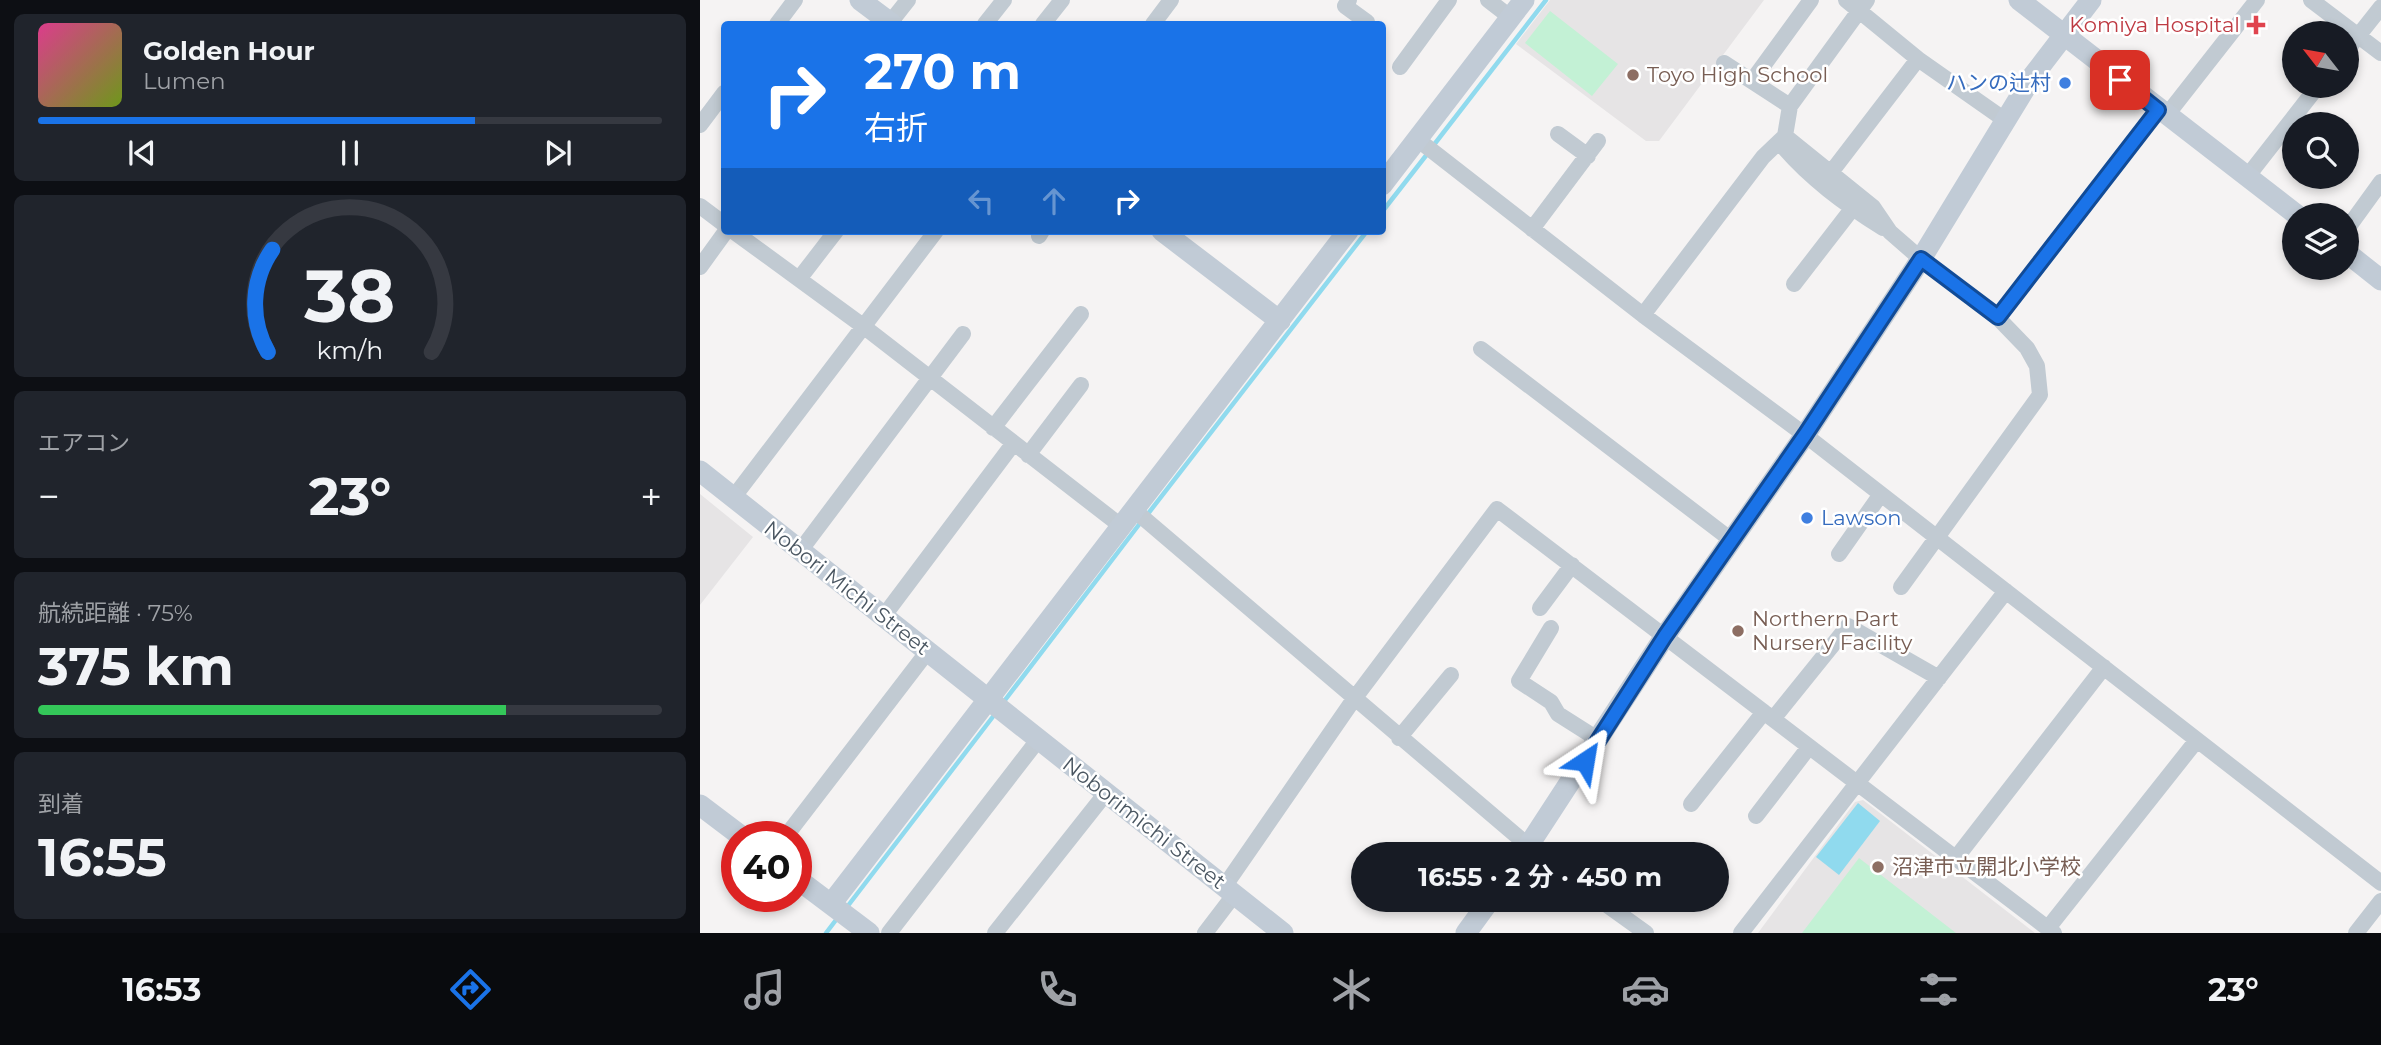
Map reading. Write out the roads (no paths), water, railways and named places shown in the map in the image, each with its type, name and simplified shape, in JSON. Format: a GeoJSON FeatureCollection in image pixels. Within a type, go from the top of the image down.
{"type":"FeatureCollection","features":[{"type":"Feature","properties":{"kind":"street"},"geometry":{"type":"LineString","coordinates":[[779,21],[795,0]]}},
{"type":"Feature","properties":{"kind":"street"},"geometry":{"type":"LineString","coordinates":[[860,0],[886,21]]}},
{"type":"Feature","properties":{"kind":"street"},"geometry":{"type":"LineString","coordinates":[[892,21],[908,0]]}},
{"type":"Feature","properties":{"kind":"street"},"geometry":{"type":"LineString","coordinates":[[987,21],[1004,0]]}},
{"type":"Feature","properties":{"kind":"street"},"geometry":{"type":"LineString","coordinates":[[1045,21],[1062,0]]}},
{"type":"Feature","properties":{"kind":"street"},"geometry":{"type":"LineString","coordinates":[[1155,21],[1171,0]]}},
{"type":"Feature","properties":{"kind":"street"},"geometry":{"type":"LineString","coordinates":[[1349,0],[1345,6],[1366,21]]}},
{"type":"Feature","properties":{"kind":"street"},"geometry":{"type":"LineString","coordinates":[[1400,67],[1449,0]]}},
{"type":"Feature","properties":{"kind":"street"},"geometry":{"type":"LineString","coordinates":[[1488,0],[1510,17]]}},
{"type":"Feature","properties":{"kind":"street"},"geometry":{"type":"LineString","coordinates":[[1386,180],[1524,0]]}},
{"type":"Feature","properties":{"kind":"street"},"geometry":{"type":"LineString","coordinates":[[1752,82],[1811,0]]}},
{"type":"Feature","properties":{"kind":"street"},"geometry":{"type":"LineString","coordinates":[[2019,0],[2282,203]]}},
{"type":"Feature","properties":{"kind":"street"},"geometry":{"type":"LineString","coordinates":[[1536,842],[1665,636],[1730,539],[1805,435],[1921,259],[2005,120],[2064,34],[2091,0]]}},
{"type":"Feature","properties":{"kind":"street"},"geometry":{"type":"LineString","coordinates":[[1998,317],[2257,0]]}},
{"type":"Feature","properties":{"kind":"street"},"geometry":{"type":"LineString","coordinates":[[2311,0],[2338,21]]}},
{"type":"Feature","properties":{"kind":"street"},"geometry":{"type":"LineString","coordinates":[[1643,315],[1763,157],[1782,140],[1790,106],[1858,4],[1918,59],[2005,120]]}},
{"type":"Feature","properties":{"kind":"street"},"geometry":{"type":"LineString","coordinates":[[2359,35],[2381,7]]}},
{"type":"Feature","properties":{"kind":"street"},"geometry":{"type":"LineString","coordinates":[[2359,37],[2381,54]]}},
{"type":"Feature","properties":{"kind":"street"},"geometry":{"type":"LineString","coordinates":[[1829,175],[1918,59]]}},
{"type":"Feature","properties":{"kind":"street"},"geometry":{"type":"LineString","coordinates":[[1724,63],[1790,106]]}},
{"type":"Feature","properties":{"kind":"street"},"geometry":{"type":"LineString","coordinates":[[700,125],[721,97]]}},
{"type":"Feature","properties":{"kind":"street"},"geometry":{"type":"LineString","coordinates":[[2248,177],[2309,98]]}},
{"type":"Feature","properties":{"kind":"street"},"geometry":{"type":"LineString","coordinates":[[1558,134],[1588,156]]}},
{"type":"Feature","properties":{"kind":"street"},"geometry":{"type":"LineString","coordinates":[[1417,139],[1643,315],[1805,435],[2381,883]]}},
{"type":"Feature","properties":{"kind":"street"},"geometry":{"type":"LineString","coordinates":[[1782,140],[1873,207],[1890,232]]}},
{"type":"Feature","properties":{"kind":"street"},"geometry":{"type":"LineString","coordinates":[[1782,140],[1797,164],[1852,209],[1890,232],[1998,317],[2027,348],[2037,366],[2040,395],[1901,587]]}},
{"type":"Feature","properties":{"kind":"street"},"geometry":{"type":"LineString","coordinates":[[1532,229],[1598,141]]}},
{"type":"Feature","properties":{"kind":"street"},"geometry":{"type":"LineString","coordinates":[[2359,212],[2381,182]]}},
{"type":"Feature","properties":{"kind":"street"},"geometry":{"type":"LineString","coordinates":[[700,206],[721,222]]}},
{"type":"Feature","properties":{"kind":"street"},"geometry":{"type":"LineString","coordinates":[[1794,284],[1852,209]]}},
{"type":"Feature","properties":{"kind":"street"},"geometry":{"type":"LineString","coordinates":[[700,267],[723,235]]}},
{"type":"Feature","properties":{"kind":"street"},"geometry":{"type":"LineString","coordinates":[[738,235],[863,326],[1028,455],[1127,518],[1152,526],[1519,842]]}},
{"type":"Feature","properties":{"kind":"street"},"geometry":{"type":"LineString","coordinates":[[799,279],[833,235]]}},
{"type":"Feature","properties":{"kind":"street"},"geometry":{"type":"LineString","coordinates":[[733,498],[933,235]]}},
{"type":"Feature","properties":{"kind":"street"},"geometry":{"type":"LineString","coordinates":[[1167,235],[1280,321]]}},
{"type":"Feature","properties":{"kind":"street"},"geometry":{"type":"LineString","coordinates":[[831,904],[996,706],[1127,518],[1345,235]]}},
{"type":"Feature","properties":{"kind":"street"},"geometry":{"type":"LineString","coordinates":[[2359,262],[2381,279]]}},
{"type":"Feature","properties":{"kind":"street"},"geometry":{"type":"LineString","coordinates":[[993,428],[1081,314]]}},
{"type":"Feature","properties":{"kind":"street"},"geometry":{"type":"LineString","coordinates":[[800,551],[962,334]]}},
{"type":"Feature","properties":{"kind":"street"},"geometry":{"type":"LineString","coordinates":[[1481,349],[1730,539]]}},
{"type":"Feature","properties":{"kind":"street"},"geometry":{"type":"LineString","coordinates":[[1028,455],[1082,385]]}},
{"type":"Feature","properties":{"kind":"street"},"geometry":{"type":"LineString","coordinates":[[883,617],[1013,444]]}},
{"type":"Feature","properties":{"kind":"street","name":"Nobori Michi Street"},"geometry":{"type":"LineString","coordinates":[[700,471],[996,706]]}},
{"type":"Feature","properties":{"kind":"street"},"geometry":{"type":"LineString","coordinates":[[1839,554],[1881,494]]}},
{"type":"Feature","properties":{"kind":"street"},"geometry":{"type":"LineString","coordinates":[[1205,933],[1229,891],[1354,699],[1497,509],[2051,931],[2197,740]]}},
{"type":"Feature","properties":{"kind":"street"},"geometry":{"type":"LineString","coordinates":[[1540,608],[1572,565]]}},
{"type":"Feature","properties":{"kind":"street"},"geometry":{"type":"LineString","coordinates":[[1741,933],[2006,591]]}},
{"type":"Feature","properties":{"kind":"street"},"geometry":{"type":"LineString","coordinates":[[1691,804],[1848,626],[1870,642],[1884,644],[1939,678]]}},
{"type":"Feature","properties":{"kind":"street"},"geometry":{"type":"LineString","coordinates":[[1551,628],[1518,681],[1551,702],[1558,715],[1599,740]]}},
{"type":"Feature","properties":{"kind":"street"},"geometry":{"type":"LineString","coordinates":[[798,821],[928,651]]}},
{"type":"Feature","properties":{"kind":"street"},"geometry":{"type":"LineString","coordinates":[[1956,859],[2104,667]]}},
{"type":"Feature","properties":{"kind":"street"},"geometry":{"type":"LineString","coordinates":[[1399,738],[1451,675]]}},
{"type":"Feature","properties":{"kind":"street","name":"Noborimichi Street"},"geometry":{"type":"LineString","coordinates":[[996,706],[1283,933]]}},
{"type":"Feature","properties":{"kind":"street"},"geometry":{"type":"LineString","coordinates":[[889,933],[1038,740]]}},
{"type":"Feature","properties":{"kind":"street"},"geometry":{"type":"LineString","coordinates":[[1756,816],[1809,747]]}},
{"type":"Feature","properties":{"kind":"street"},"geometry":{"type":"LineString","coordinates":[[995,933],[1106,793]]}},
{"type":"Feature","properties":{"kind":"street"},"geometry":{"type":"LineString","coordinates":[[700,805],[721,821]]}},
{"type":"Feature","properties":{"kind":"street"},"geometry":{"type":"LineString","coordinates":[[812,890],[869,933]]}},
{"type":"Feature","properties":{"kind":"street"},"geometry":{"type":"LineString","coordinates":[[2356,933],[2381,901]]}},
{"type":"Feature","properties":{"kind":"street"},"geometry":{"type":"LineString","coordinates":[[1466,933],[1481,912]]}},
{"type":"Feature","properties":{"kind":"street"},"geometry":{"type":"LineString","coordinates":[[1617,912],[1646,933]]}},
{"type":"Feature","properties":{"kind":"water"},"geometry":{"type":"Polygon","coordinates":[[[1858,803],[1880,821],[1839,875],[1816,857],[1858,803]]]}},
{"type":"Feature","properties":{"kind":"waterway"},"geometry":{"type":"LineString","coordinates":[[1433,146],[1546,0]]}},
{"type":"Feature","properties":{"kind":"waterway"},"geometry":{"type":"LineString","coordinates":[[1386,207],[1428,153]]}},
{"type":"Feature","properties":{"kind":"waterway"},"geometry":{"type":"LineString","coordinates":[[1147,515],[1364,235]]}},
{"type":"Feature","properties":{"kind":"waterway"},"geometry":{"type":"LineString","coordinates":[[1002,704],[1141,522]]}},
{"type":"Feature","properties":{"kind":"waterway"},"geometry":{"type":"LineString","coordinates":[[847,907],[995,714]]}},
{"type":"Feature","properties":{"kind":"waterway"},"geometry":{"type":"LineString","coordinates":[[826,933],[839,916]]}},
{"type":"Feature","properties":{"kind":"place","name":"Komiya Hospital"},"geometry":{"type":"Point","coordinates":[2256,25]}},
{"type":"Feature","properties":{"kind":"place","name":"Toyo High School"},"geometry":{"type":"Point","coordinates":[1633,75]}},
{"type":"Feature","properties":{"kind":"place","name":"ハンの辻村"},"geometry":{"type":"Point","coordinates":[2065,83]}},
{"type":"Feature","properties":{"kind":"place","name":"Lawson"},"geometry":{"type":"Point","coordinates":[1807,518]}},
{"type":"Feature","properties":{"kind":"place","name":"Northern Part Nursery Facility"},"geometry":{"type":"Point","coordinates":[1738,631]}},
{"type":"Feature","properties":{"kind":"place","name":"沼津市立開北小学校"},"geometry":{"type":"Point","coordinates":[1878,867]}}]}
